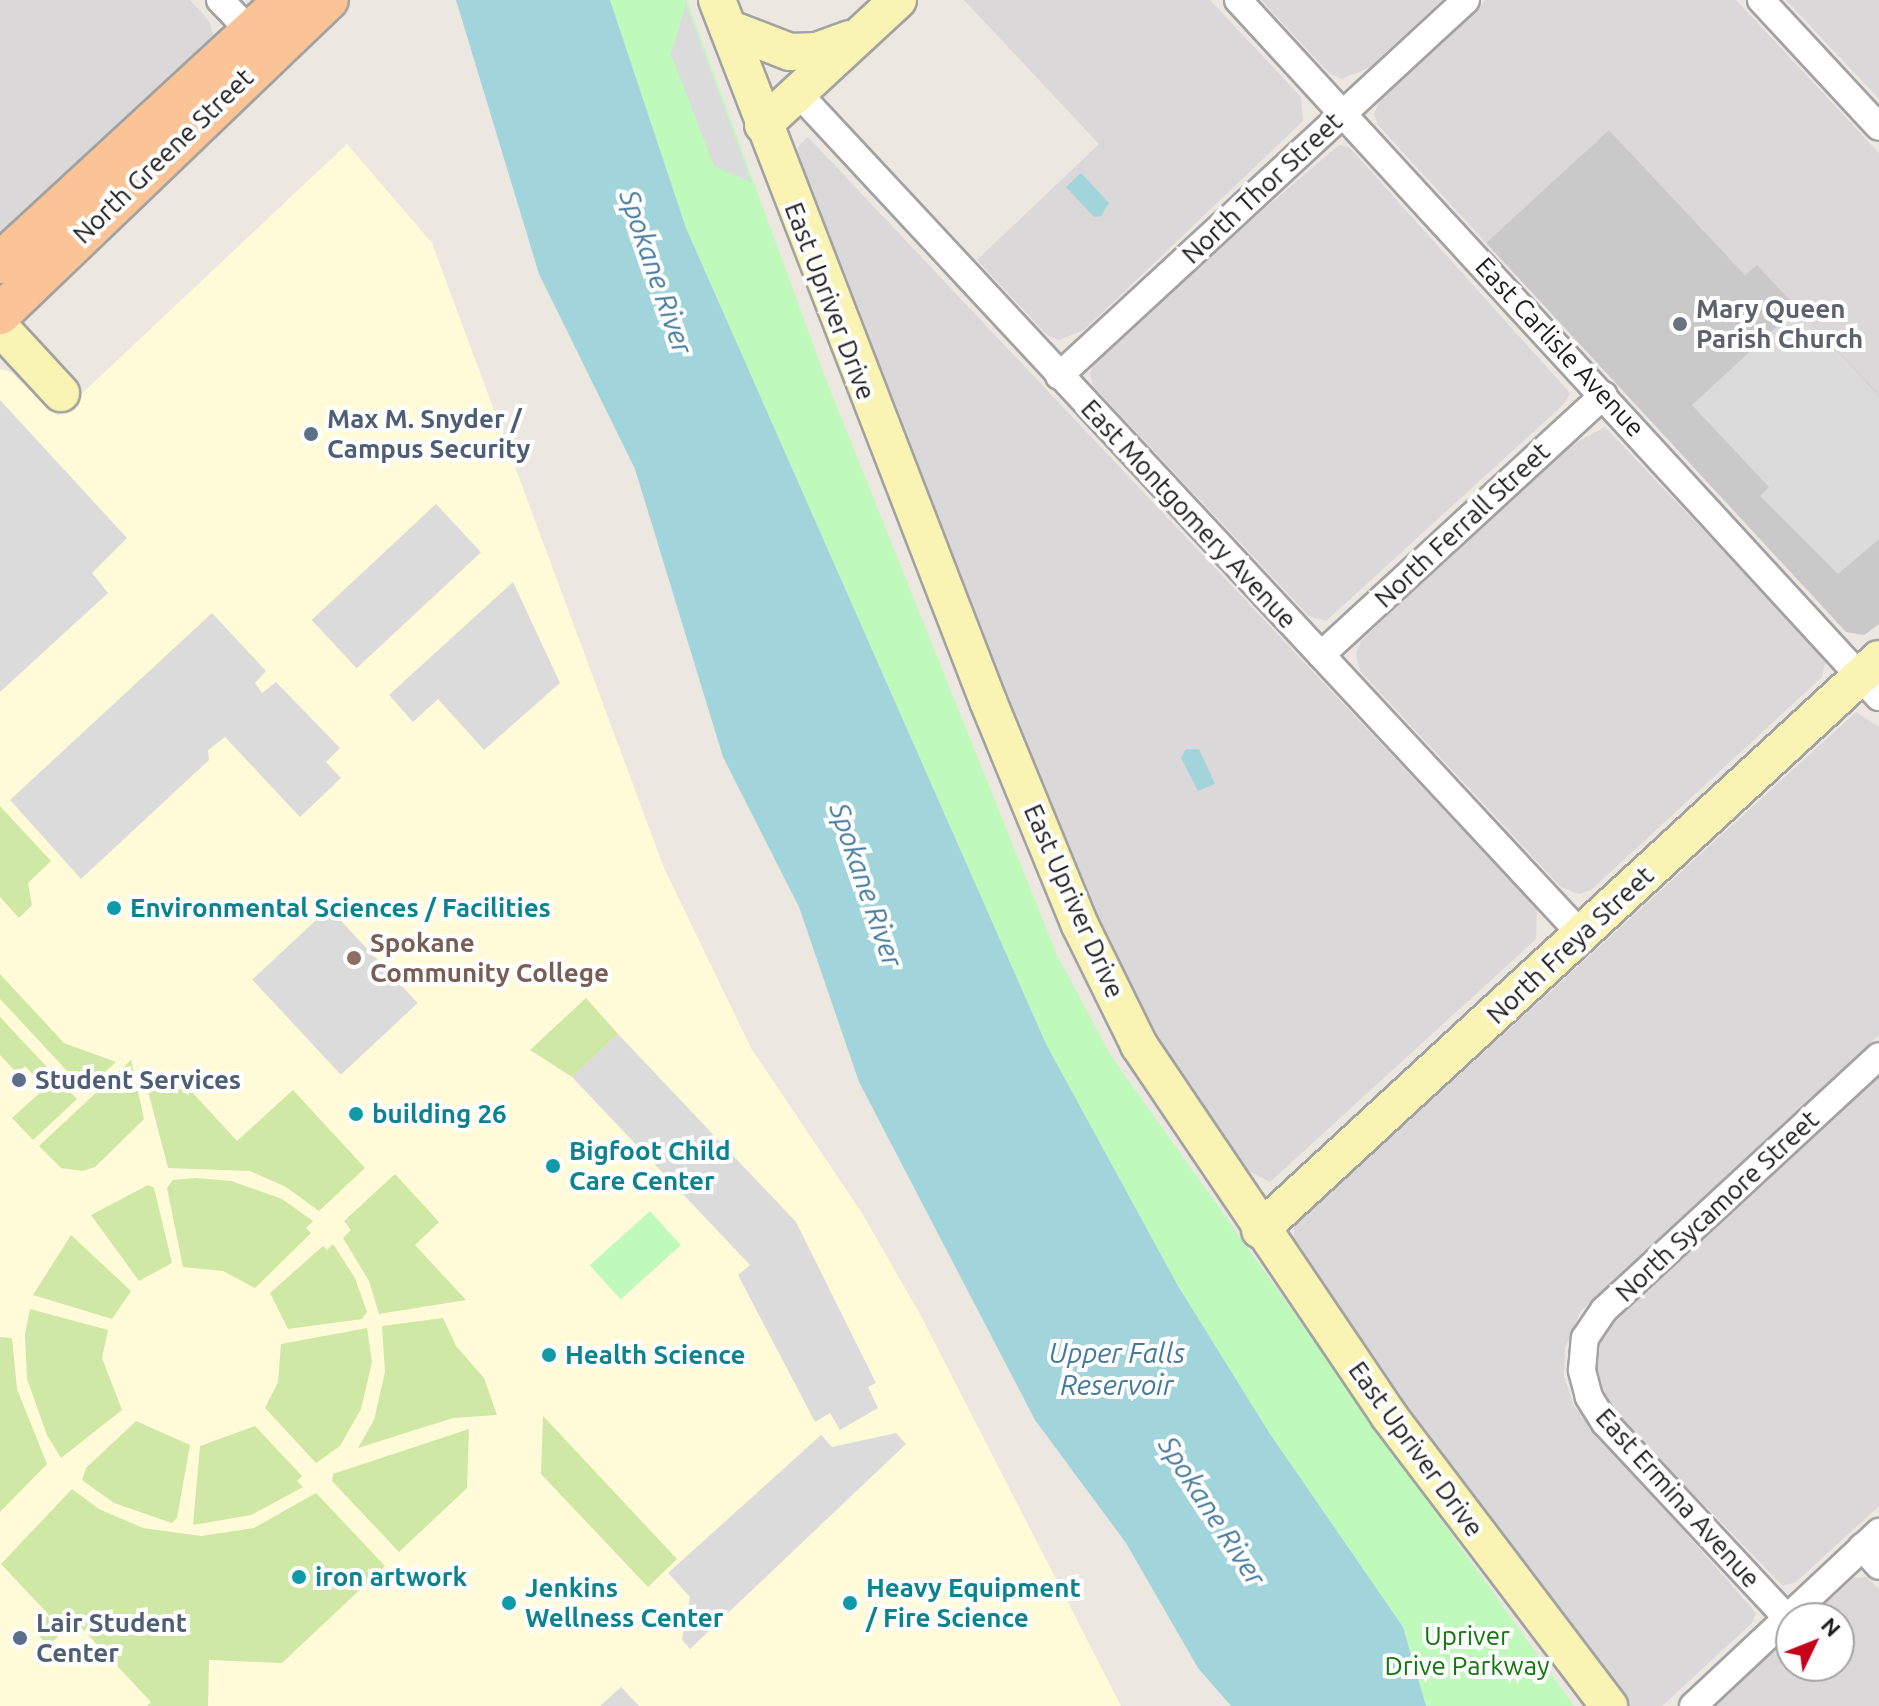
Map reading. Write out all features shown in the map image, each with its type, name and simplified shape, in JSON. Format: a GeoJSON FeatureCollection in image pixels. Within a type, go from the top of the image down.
{"type":"FeatureCollection","features":[{"type":"Feature","properties":{"kind":"main road","name":"North Greene Street"},"geometry":{"type":"LineString","coordinates":[[0,263],[285,0]]}},
{"type":"Feature","properties":{"kind":"main road","name":"North Greene Street"},"geometry":{"type":"LineString","coordinates":[[0,314],[328,0]]}},
{"type":"Feature","properties":{"kind":"street"},"geometry":{"type":"LineString","coordinates":[[220,0],[250,31]]}},
{"type":"Feature","properties":{"kind":"street"},"geometry":{"type":"LineString","coordinates":[[763,125],[898,0]]}},
{"type":"Feature","properties":{"kind":"street","name":"East Carlisle Avenue"},"geometry":{"type":"LineString","coordinates":[[1238,0],[1604,395],[1873,677]]}},
{"type":"Feature","properties":{"kind":"street","name":"North Thor Street"},"geometry":{"type":"LineString","coordinates":[[1059,376],[1466,0]]}},
{"type":"Feature","properties":{"kind":"street"},"geometry":{"type":"LineString","coordinates":[[1761,0],[1879,127]]}},
{"type":"Feature","properties":{"kind":"street"},"geometry":{"type":"LineString","coordinates":[[722,14],[779,50],[801,53],[844,43],[868,27]]}},
{"type":"Feature","properties":{"kind":"street","name":"East Upriver Drive"},"geometry":{"type":"LineString","coordinates":[[722,14],[896,471],[1080,925],[1139,1045],[1260,1230],[1389,1416],[1609,1706]]}},
{"type":"Feature","properties":{"kind":"street","name":"East Montgomery Avenue"},"geometry":{"type":"LineString","coordinates":[[798,93],[1581,934]]}},
{"type":"Feature","properties":{"kind":"street"},"geometry":{"type":"LineString","coordinates":[[0,327],[61,393]]}},
{"type":"Feature","properties":{"kind":"street","name":"North Ferrall Street"},"geometry":{"type":"LineString","coordinates":[[1321,655],[1604,395]]}},
{"type":"Feature","properties":{"kind":"street","name":"North Freya Street"},"geometry":{"type":"LineString","coordinates":[[1260,1230],[1581,934],[1873,677]]}},
{"type":"Feature","properties":{"kind":"street","name":"North Sycamore Street"},"geometry":{"type":"LineString","coordinates":[[1582,1370],[1585,1338],[1604,1310],[1879,1056]]}},
{"type":"Feature","properties":{"kind":"street","name":"East Ermina Avenue"},"geometry":{"type":"LineString","coordinates":[[1582,1370],[1589,1397],[1605,1423],[1775,1605]]}},
{"type":"Feature","properties":{"kind":"street"},"geometry":{"type":"LineString","coordinates":[[1807,1602],[1873,1548]]}},
{"type":"Feature","properties":{"kind":"street"},"geometry":{"type":"LineString","coordinates":[[1693,1706],[1775,1629]]}},
{"type":"Feature","properties":{"kind":"shaded area"},"geometry":{"type":"Polygon","coordinates":[[[0,0],[190,0],[209,21],[214,37],[0,243],[0,0]]]}},
{"type":"Feature","properties":{"kind":"shaded area"},"geometry":{"type":"Polygon","coordinates":[[[964,0],[1210,0],[1301,97],[1303,121],[1084,330],[1059,340],[1047,335],[977,260],[1099,144],[964,0]]]}},
{"type":"Feature","properties":{"kind":"shaded area"},"geometry":{"type":"Polygon","coordinates":[[[1261,0],[1442,0],[1370,67],[1342,79],[1330,74],[1261,0]]]}},
{"type":"Feature","properties":{"kind":"shaded area"},"geometry":{"type":"Polygon","coordinates":[[[1486,0],[1736,0],[1879,153],[1879,395],[1757,266],[1746,276],[1609,130],[1486,243],[1378,125],[1374,114],[1385,89],[1486,0]]]}},
{"type":"Feature","properties":{"kind":"shaded area"},"geometry":{"type":"Polygon","coordinates":[[[1786,0],[1879,0],[1879,99],[1786,0]]]}},
{"type":"Feature","properties":{"kind":"shaded area"},"geometry":{"type":"Polygon","coordinates":[[[686,4],[752,183],[714,166],[671,54],[686,4]]]}},
{"type":"Feature","properties":{"kind":"shaded area"},"geometry":{"type":"Polygon","coordinates":[[[1609,130],[1745,275],[1757,265],[1879,395],[1879,624],[1864,635],[1846,632],[1486,243],[1609,130]]]}},
{"type":"Feature","properties":{"kind":"shaded area"},"geometry":{"type":"Polygon","coordinates":[[[808,137],[1537,909],[1536,939],[1270,1182],[1247,1170],[1153,1041],[1090,912],[798,168],[798,147],[808,137]]]}},
{"type":"Feature","properties":{"kind":"shaded area","name":"Spokane Community College"},"geometry":{"type":"Polygon","coordinates":[[[347,144],[432,243],[664,868],[751,1048],[862,1213],[921,1316],[1121,1706],[0,1706],[0,369],[11,372],[58,416],[347,144]]]}},
{"type":"Feature","properties":{"kind":"shaded area"},"geometry":{"type":"Polygon","coordinates":[[[1339,145],[1349,147],[1570,393],[1565,403],[1326,621],[1309,616],[1094,387],[1090,374],[1100,349],[1339,145]]]}},
{"type":"Feature","properties":{"kind":"shaded area"},"geometry":{"type":"Polygon","coordinates":[[[1791,301],[1879,396],[1879,539],[1838,574],[1760,496],[1769,487],[1692,405],[1782,322],[1778,313],[1791,301]]]}},
{"type":"Feature","properties":{"kind":"shaded area"},"geometry":{"type":"Polygon","coordinates":[[[0,400],[127,538],[92,573],[108,593],[0,692],[0,400]]]}},
{"type":"Feature","properties":{"kind":"shaded area"},"geometry":{"type":"Polygon","coordinates":[[[1605,427],[1826,659],[1822,677],[1591,890],[1579,894],[1561,887],[1360,671],[1356,654],[1361,641],[1560,451],[1605,427]]]}},
{"type":"Feature","properties":{"kind":"shaded area"},"geometry":{"type":"Polygon","coordinates":[[[436,504],[481,552],[357,668],[312,620],[436,504]]]}},
{"type":"Feature","properties":{"kind":"shaded area"},"geometry":{"type":"Polygon","coordinates":[[[513,582],[560,683],[484,750],[438,699],[413,722],[389,695],[513,582]]]}},
{"type":"Feature","properties":{"kind":"shaded area"},"geometry":{"type":"Polygon","coordinates":[[[212,613],[266,671],[255,683],[262,693],[276,682],[340,748],[326,762],[341,778],[300,817],[225,737],[208,750],[209,760],[81,879],[10,800],[212,613]]]}},
{"type":"Feature","properties":{"kind":"shaded area"},"geometry":{"type":"Polygon","coordinates":[[[1856,712],[1879,727],[1879,1035],[1581,1311],[1565,1348],[1564,1376],[1574,1406],[1756,1613],[1752,1623],[1662,1706],[1628,1706],[1333,1311],[1294,1242],[1294,1226],[1856,712]]]}},
{"type":"Feature","properties":{"kind":"shaded area"},"geometry":{"type":"Polygon","coordinates":[[[329,908],[418,1003],[341,1075],[252,980],[329,908]]]}},
{"type":"Feature","properties":{"kind":"shaded area"},"geometry":{"type":"Polygon","coordinates":[[[618,1034],[796,1222],[876,1383],[868,1387],[878,1408],[840,1430],[830,1413],[815,1422],[738,1275],[750,1265],[572,1077],[618,1034]]]}},
{"type":"Feature","properties":{"kind":"shaded area"},"geometry":{"type":"Polygon","coordinates":[[[1879,1075],[1879,1506],[1796,1582],[1783,1586],[1613,1411],[1593,1368],[1597,1346],[1606,1328],[1879,1075]]]}},
{"type":"Feature","properties":{"kind":"shaded area"},"geometry":{"type":"Polygon","coordinates":[[[896,1433],[906,1444],[690,1649],[682,1640],[690,1597],[668,1573],[821,1435],[832,1447],[896,1433]]]}},
{"type":"Feature","properties":{"kind":"shaded area"},"geometry":{"type":"Polygon","coordinates":[[[1866,1577],[1879,1589],[1879,1706],[1712,1706],[1775,1649],[1775,1682],[1855,1682],[1855,1602],[1828,1602],[1854,1578],[1866,1577]]]}},
{"type":"Feature","properties":{"kind":"shaded area"},"geometry":{"type":"Polygon","coordinates":[[[621,1687],[639,1706],[600,1706],[621,1687]]]}},
{"type":"Feature","properties":{"kind":"green space","name":"Upriver Drive Parkway"},"geometry":{"type":"Polygon","coordinates":[[[610,0],[687,0],[828,385],[1057,955],[1111,1056],[1574,1706],[1426,1706],[1403,1627],[1270,1434],[1178,1286],[1046,1044],[686,228],[610,0]]]}},
{"type":"Feature","properties":{"kind":"green space"},"geometry":{"type":"Polygon","coordinates":[[[0,806],[51,861],[28,883],[32,905],[19,918],[0,897],[0,806]]]}},
{"type":"Feature","properties":{"kind":"green space"},"geometry":{"type":"Polygon","coordinates":[[[0,974],[64,1043],[116,1062],[85,1090],[0,999],[0,974]]]}},
{"type":"Feature","properties":{"kind":"green space"},"geometry":{"type":"Polygon","coordinates":[[[586,998],[618,1034],[572,1077],[530,1050],[586,998]]]}},
{"type":"Feature","properties":{"kind":"green space"},"geometry":{"type":"Polygon","coordinates":[[[0,1017],[77,1099],[33,1140],[12,1118],[45,1088],[25,1066],[17,1073],[0,1055],[0,1017]]]}},
{"type":"Feature","properties":{"kind":"green space"},"geometry":{"type":"Polygon","coordinates":[[[131,1060],[144,1119],[95,1167],[82,1171],[61,1168],[39,1146],[131,1060]]]}},
{"type":"Feature","properties":{"kind":"green space"},"geometry":{"type":"Polygon","coordinates":[[[146,1083],[191,1091],[237,1141],[293,1090],[365,1168],[319,1211],[286,1187],[250,1171],[168,1168],[146,1083]]]}},
{"type":"Feature","properties":{"kind":"green space"},"geometry":{"type":"Polygon","coordinates":[[[395,1174],[439,1222],[415,1245],[466,1300],[379,1314],[369,1281],[343,1238],[351,1230],[344,1221],[395,1174]]]}},
{"type":"Feature","properties":{"kind":"green space"},"geometry":{"type":"Polygon","coordinates":[[[173,1180],[231,1181],[282,1199],[313,1221],[306,1228],[311,1233],[255,1288],[223,1271],[183,1267],[167,1188],[173,1180]]]}},
{"type":"Feature","properties":{"kind":"green space"},"geometry":{"type":"Polygon","coordinates":[[[148,1185],[154,1188],[172,1263],[139,1281],[91,1215],[148,1185]]]}},
{"type":"Feature","properties":{"kind":"green space"},"geometry":{"type":"Polygon","coordinates":[[[650,1211],[681,1245],[621,1299],[590,1265],[650,1211]]]}},
{"type":"Feature","properties":{"kind":"green space"},"geometry":{"type":"Polygon","coordinates":[[[71,1235],[131,1291],[112,1319],[33,1295],[71,1235]]]}},
{"type":"Feature","properties":{"kind":"green space"},"geometry":{"type":"Polygon","coordinates":[[[333,1244],[355,1278],[367,1312],[362,1319],[288,1329],[270,1293],[323,1246],[327,1250],[333,1244]]]}},
{"type":"Feature","properties":{"kind":"green space"},"geometry":{"type":"Polygon","coordinates":[[[30,1309],[108,1330],[102,1358],[122,1410],[61,1458],[47,1435],[27,1379],[25,1334],[30,1309]]]}},
{"type":"Feature","properties":{"kind":"green space"},"geometry":{"type":"Polygon","coordinates":[[[443,1318],[456,1346],[484,1378],[497,1415],[453,1418],[358,1448],[374,1420],[385,1372],[382,1326],[443,1318]]]}},
{"type":"Feature","properties":{"kind":"green space"},"geometry":{"type":"Polygon","coordinates":[[[367,1328],[372,1362],[361,1409],[340,1446],[316,1463],[265,1408],[278,1382],[281,1344],[367,1328]]]}},
{"type":"Feature","properties":{"kind":"green space"},"geometry":{"type":"Polygon","coordinates":[[[0,1337],[12,1338],[17,1389],[47,1464],[0,1512],[0,1337]]]}},
{"type":"Feature","properties":{"kind":"green space"},"geometry":{"type":"Polygon","coordinates":[[[543,1416],[677,1559],[648,1587],[541,1474],[543,1416]]]}},
{"type":"Feature","properties":{"kind":"green space"},"geometry":{"type":"Polygon","coordinates":[[[136,1421],[190,1445],[177,1518],[172,1523],[114,1503],[82,1480],[86,1468],[136,1421]]]}},
{"type":"Feature","properties":{"kind":"green space"},"geometry":{"type":"Polygon","coordinates":[[[255,1426],[302,1476],[297,1481],[303,1487],[251,1515],[193,1525],[200,1446],[255,1426]]]}},
{"type":"Feature","properties":{"kind":"green space"},"geometry":{"type":"Polygon","coordinates":[[[469,1429],[467,1488],[399,1552],[332,1481],[333,1474],[469,1429]]]}},
{"type":"Feature","properties":{"kind":"green space"},"geometry":{"type":"Polygon","coordinates":[[[72,1489],[99,1509],[143,1528],[201,1536],[254,1528],[316,1493],[385,1566],[282,1663],[209,1660],[208,1706],[147,1706],[151,1702],[75,1621],[48,1646],[33,1630],[49,1615],[1,1564],[72,1489]]]}},
{"type":"Feature","properties":{"kind":"water","name":"Upper Falls Reservoir"},"geometry":{"type":"Polygon","coordinates":[[[456,0],[610,0],[686,228],[1046,1044],[1178,1286],[1270,1434],[1403,1627],[1426,1706],[1231,1706],[1198,1668],[1126,1543],[1035,1420],[859,1082],[799,907],[723,757],[635,469],[539,274],[456,0]]]}},
{"type":"Feature","properties":{"kind":"water"},"geometry":{"type":"Polygon","coordinates":[[[1081,173],[1109,203],[1101,216],[1094,217],[1066,187],[1081,173]]]}},
{"type":"Feature","properties":{"kind":"water"},"geometry":{"type":"Polygon","coordinates":[[[1186,749],[1199,749],[1215,784],[1198,791],[1181,758],[1186,749]]]}},
{"type":"Feature","properties":{"kind":"place","name":"Mary Queen Parish Church"},"geometry":{"type":"Point","coordinates":[1680,324]}},
{"type":"Feature","properties":{"kind":"place","name":"Max M. Snyder / Campus Security"},"geometry":{"type":"Point","coordinates":[311,434]}},
{"type":"Feature","properties":{"kind":"place","name":"Environmental Sciences / Facilities"},"geometry":{"type":"Point","coordinates":[114,908]}},
{"type":"Feature","properties":{"kind":"place","name":"Spokane Community College"},"geometry":{"type":"Point","coordinates":[354,958]}},
{"type":"Feature","properties":{"kind":"place","name":"Student Services"},"geometry":{"type":"Point","coordinates":[19,1080]}},
{"type":"Feature","properties":{"kind":"place","name":"building 26"},"geometry":{"type":"Point","coordinates":[356,1114]}},
{"type":"Feature","properties":{"kind":"place","name":"Bigfoot Child Care Center"},"geometry":{"type":"Point","coordinates":[553,1166]}},
{"type":"Feature","properties":{"kind":"place","name":"Health Science"},"geometry":{"type":"Point","coordinates":[549,1355]}},
{"type":"Feature","properties":{"kind":"place","name":"iron artwork"},"geometry":{"type":"Point","coordinates":[299,1577]}},
{"type":"Feature","properties":{"kind":"place","name":"Jenkins Wellness Center"},"geometry":{"type":"Point","coordinates":[509,1603]}},
{"type":"Feature","properties":{"kind":"place","name":"Heavy Equipment / Fire Science"},"geometry":{"type":"Point","coordinates":[850,1603]}},
{"type":"Feature","properties":{"kind":"place","name":"Lair Student Center"},"geometry":{"type":"Point","coordinates":[20,1638]}},
{"type":"Feature","properties":{"kind":"water label","name":"Spokane River"},"geometry":{"type":"Point","coordinates":[656,272]}},
{"type":"Feature","properties":{"kind":"water label","name":"Spokane River"},"geometry":{"type":"Point","coordinates":[866,885]}},
{"type":"Feature","properties":{"kind":"water label","name":"Spokane River"},"geometry":{"type":"Point","coordinates":[1212,1511]}}]}
